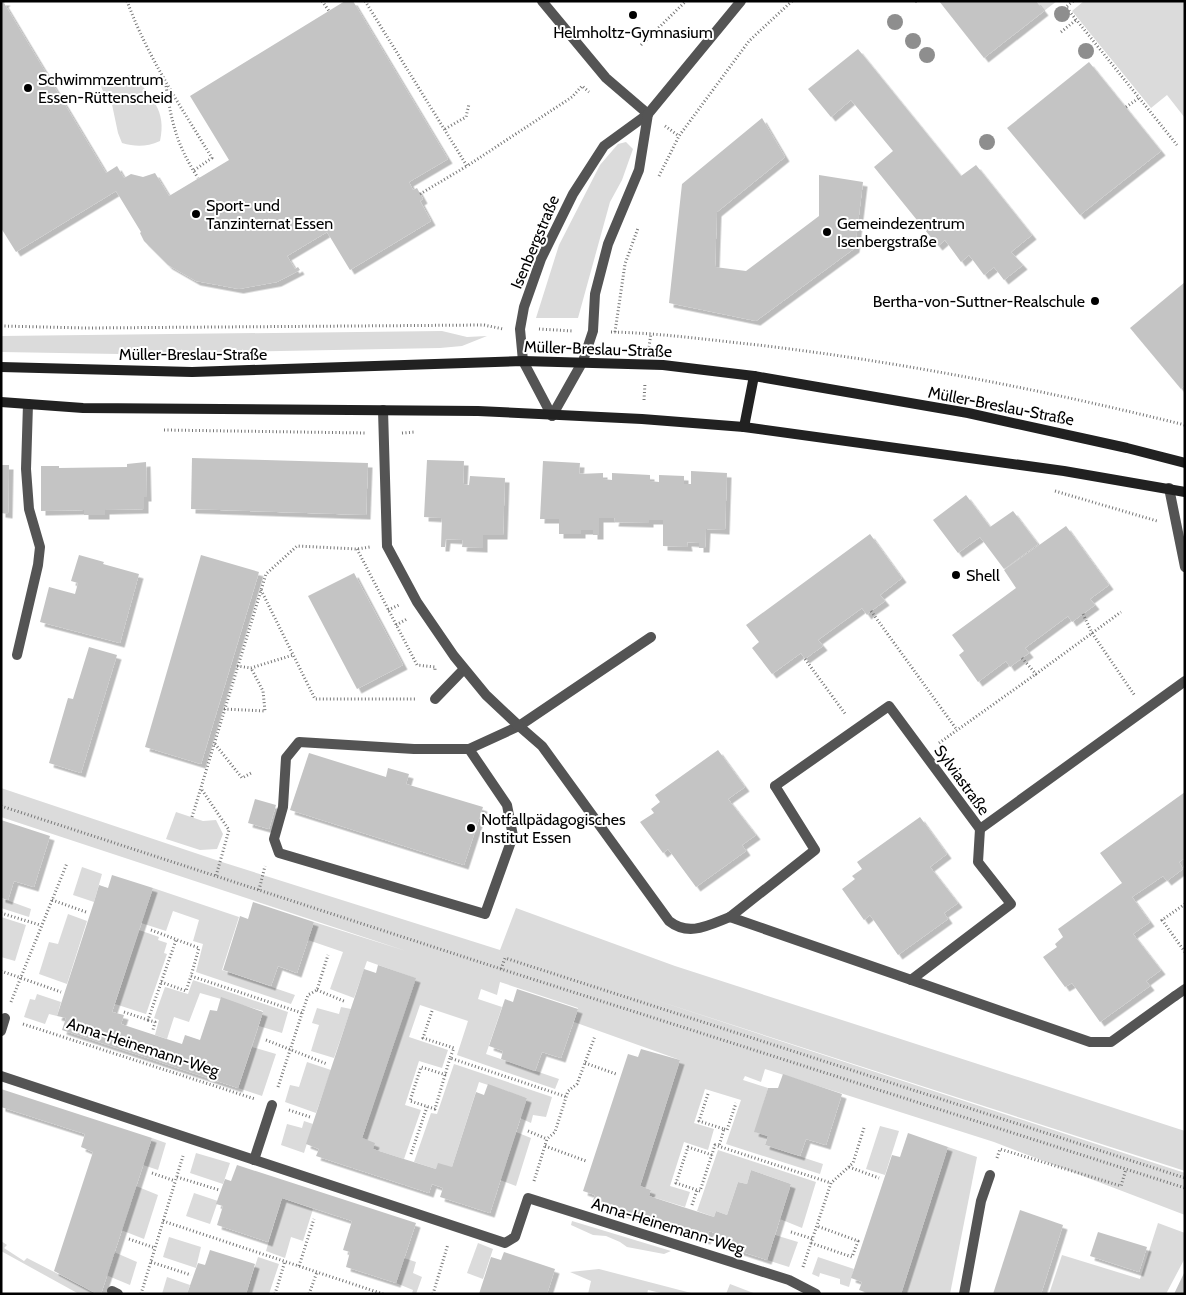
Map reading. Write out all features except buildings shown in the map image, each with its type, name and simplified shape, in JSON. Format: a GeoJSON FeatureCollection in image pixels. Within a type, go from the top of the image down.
{"type":"FeatureCollection","features":[{"type":"Feature","properties":{"kind":"main road","name":"Müller-Breslau-Straße"},"geometry":{"type":"LineString","coordinates":[[1,367],[192,372],[523,361],[583,361],[663,365],[754,376],[968,413],[1127,448],[1185,463]]}},
{"type":"Feature","properties":{"kind":"main road"},"geometry":{"type":"LineString","coordinates":[[744,427],[754,376]]}},
{"type":"Feature","properties":{"kind":"main road"},"geometry":{"type":"LineString","coordinates":[[1,402],[83,408],[478,411],[642,419],[744,427],[1035,466],[1185,492]]}},
{"type":"Feature","properties":{"kind":"street"},"geometry":{"type":"LineString","coordinates":[[542,1],[606,78],[648,114],[639,170],[608,244],[595,294],[593,332],[583,361],[552,416]]}},
{"type":"Feature","properties":{"kind":"street","name":"Isenbergstraße"},"geometry":{"type":"LineString","coordinates":[[552,416],[523,361],[520,329],[524,307],[541,259],[572,194],[604,146],[648,114],[741,1]]}},
{"type":"Feature","properties":{"kind":"street"},"geometry":{"type":"LineString","coordinates":[[17,656],[38,565],[40,547],[30,509],[26,469],[28,404]]}},
{"type":"Feature","properties":{"kind":"street"},"geometry":{"type":"LineString","coordinates":[[383,410],[388,544],[417,602],[464,669],[519,726],[542,746],[669,921],[677,928],[694,930],[730,917],[1090,1042],[1111,1042],[1185,989]]}},
{"type":"Feature","properties":{"kind":"street"},"geometry":{"type":"LineString","coordinates":[[1169,488],[1185,567]]}},
{"type":"Feature","properties":{"kind":"street"},"geometry":{"type":"LineString","coordinates":[[469,749],[507,805],[513,836],[485,914],[279,852],[274,839],[283,806],[286,758],[299,742],[414,749],[469,749],[519,726],[651,637]]}},
{"type":"Feature","properties":{"kind":"street"},"geometry":{"type":"LineString","coordinates":[[435,699],[464,669]]}},
{"type":"Feature","properties":{"kind":"street","name":"Sylviastraße"},"geometry":{"type":"LineString","coordinates":[[730,917],[815,850],[776,786],[889,706],[980,829],[1185,681]]}},
{"type":"Feature","properties":{"kind":"street"},"geometry":{"type":"LineString","coordinates":[[911,980],[1011,904],[978,862],[980,829]]}},
{"type":"Feature","properties":{"kind":"street"},"geometry":{"type":"LineString","coordinates":[[1,1031],[5,1018]]}},
{"type":"Feature","properties":{"kind":"street"},"geometry":{"type":"LineString","coordinates":[[1,1076],[504,1243],[515,1237],[528,1198]]}},
{"type":"Feature","properties":{"kind":"street"},"geometry":{"type":"LineString","coordinates":[[254,1160],[272,1105]]}},
{"type":"Feature","properties":{"kind":"street"},"geometry":{"type":"LineString","coordinates":[[964,1294],[981,1201],[990,1175]]}},
{"type":"Feature","properties":{"kind":"street","name":"Anna-Heinemann-Weg"},"geometry":{"type":"LineString","coordinates":[[528,1198],[798,1284],[816,1294]]}},
{"type":"Feature","properties":{"kind":"path"},"geometry":{"type":"LineString","coordinates":[[127,1],[139,34],[166,83],[212,158],[193,171]]}},
{"type":"Feature","properties":{"kind":"path"},"geometry":{"type":"LineString","coordinates":[[322,1],[329,11]]}},
{"type":"Feature","properties":{"kind":"path"},"geometry":{"type":"LineString","coordinates":[[365,1],[467,166]]}},
{"type":"Feature","properties":{"kind":"path"},"geometry":{"type":"LineString","coordinates":[[641,45],[686,1]]}},
{"type":"Feature","properties":{"kind":"path"},"geometry":{"type":"LineString","coordinates":[[655,184],[678,136],[749,41],[792,1]]}},
{"type":"Feature","properties":{"kind":"path"},"geometry":{"type":"LineString","coordinates":[[1073,1],[1066,7],[1176,145]]}},
{"type":"Feature","properties":{"kind":"path"},"geometry":{"type":"LineString","coordinates":[[1061,32],[1076,20]]}},
{"type":"Feature","properties":{"kind":"path"},"geometry":{"type":"LineString","coordinates":[[166,83],[173,126],[181,150],[198,178]]}},
{"type":"Feature","properties":{"kind":"path"},"geometry":{"type":"LineString","coordinates":[[420,194],[467,166],[572,97],[582,86],[589,92]]}},
{"type":"Feature","properties":{"kind":"path"},"geometry":{"type":"LineString","coordinates":[[1126,107],[1139,98]]}},
{"type":"Feature","properties":{"kind":"path"},"geometry":{"type":"LineString","coordinates":[[445,129],[466,116],[469,104]]}},
{"type":"Feature","properties":{"kind":"path"},"geometry":{"type":"LineString","coordinates":[[615,332],[625,264],[641,219]]}},
{"type":"Feature","properties":{"kind":"path"},"geometry":{"type":"LineString","coordinates":[[1,326],[86,328],[484,325],[495,329],[651,333],[831,354],[988,380],[1094,402],[1185,425]]}},
{"type":"Feature","properties":{"kind":"path"},"geometry":{"type":"LineString","coordinates":[[154,430],[384,434],[421,431]]}},
{"type":"Feature","properties":{"kind":"path"},"geometry":{"type":"LineString","coordinates":[[1103,505],[1176,527]]}},
{"type":"Feature","properties":{"kind":"path"},"geometry":{"type":"LineString","coordinates":[[192,817],[266,574],[298,546],[356,549],[388,544]]}},
{"type":"Feature","properties":{"kind":"path"},"geometry":{"type":"LineString","coordinates":[[261,590],[315,699],[435,699],[435,668],[418,665],[356,549]]}},
{"type":"Feature","properties":{"kind":"path"},"geometry":{"type":"LineString","coordinates":[[871,611],[957,730]]}},
{"type":"Feature","properties":{"kind":"path"},"geometry":{"type":"LineString","coordinates":[[924,754],[1121,612]]}},
{"type":"Feature","properties":{"kind":"path"},"geometry":{"type":"LineString","coordinates":[[1083,614],[1092,633],[1145,711]]}},
{"type":"Feature","properties":{"kind":"path"},"geometry":{"type":"LineString","coordinates":[[237,666],[251,668],[293,655]]}},
{"type":"Feature","properties":{"kind":"path"},"geometry":{"type":"LineString","coordinates":[[1022,658],[1036,674]]}},
{"type":"Feature","properties":{"kind":"path"},"geometry":{"type":"LineString","coordinates":[[805,659],[856,728]]}},
{"type":"Feature","properties":{"kind":"path"},"geometry":{"type":"LineString","coordinates":[[224,709],[265,711],[263,691],[251,668]]}},
{"type":"Feature","properties":{"kind":"path"},"geometry":{"type":"LineString","coordinates":[[215,744],[242,778],[253,772]]}},
{"type":"Feature","properties":{"kind":"path"},"geometry":{"type":"LineString","coordinates":[[202,789],[229,830],[216,876]]}},
{"type":"Feature","properties":{"kind":"path"},"geometry":{"type":"LineString","coordinates":[[1,806],[501,969],[1185,1188]]}},
{"type":"Feature","properties":{"kind":"path"},"geometry":{"type":"LineString","coordinates":[[5,1018],[40,925],[67,863]]}},
{"type":"Feature","properties":{"kind":"path"},"geometry":{"type":"LineString","coordinates":[[52,900],[86,912]]}},
{"type":"Feature","properties":{"kind":"path"},"geometry":{"type":"LineString","coordinates":[[1185,904],[1162,920],[1185,952]]}},
{"type":"Feature","properties":{"kind":"path"},"geometry":{"type":"LineString","coordinates":[[1,913],[40,925]]}},
{"type":"Feature","properties":{"kind":"path"},"geometry":{"type":"LineString","coordinates":[[151,930],[199,948],[186,991],[161,982]]}},
{"type":"Feature","properties":{"kind":"path"},"geometry":{"type":"LineString","coordinates":[[148,1020],[176,940]]}},
{"type":"Feature","properties":{"kind":"path"},"geometry":{"type":"LineString","coordinates":[[272,1105],[308,995],[317,990],[328,955]]}},
{"type":"Feature","properties":{"kind":"path"},"geometry":{"type":"LineString","coordinates":[[501,969],[505,958],[1185,1178]]}},
{"type":"Feature","properties":{"kind":"path"},"geometry":{"type":"LineString","coordinates":[[1,970],[61,992]]}},
{"type":"Feature","properties":{"kind":"path"},"geometry":{"type":"LineString","coordinates":[[191,976],[302,1012]]}},
{"type":"Feature","properties":{"kind":"path"},"geometry":{"type":"LineString","coordinates":[[317,990],[346,1002]]}},
{"type":"Feature","properties":{"kind":"path"},"geometry":{"type":"LineString","coordinates":[[432,1011],[423,1038],[454,1048],[450,1058],[446,1074],[435,1109],[410,1101],[421,1067],[446,1074]]}},
{"type":"Feature","properties":{"kind":"path"},"geometry":{"type":"LineString","coordinates":[[124,1012],[155,1022],[153,1030]]}},
{"type":"Feature","properties":{"kind":"path","name":"Anna-Heinemann-Weg"},"geometry":{"type":"LineString","coordinates":[[5,1018],[272,1105]]}},
{"type":"Feature","properties":{"kind":"path"},"geometry":{"type":"LineString","coordinates":[[528,1198],[545,1146],[548,1139],[555,1132],[568,1091],[577,1084],[594,1036]]}},
{"type":"Feature","properties":{"kind":"path"},"geometry":{"type":"LineString","coordinates":[[266,1040],[327,1064]]}},
{"type":"Feature","properties":{"kind":"path"},"geometry":{"type":"LineString","coordinates":[[450,1058],[567,1097]]}},
{"type":"Feature","properties":{"kind":"path"},"geometry":{"type":"LineString","coordinates":[[585,1062],[616,1074]]}},
{"type":"Feature","properties":{"kind":"path"},"geometry":{"type":"LineString","coordinates":[[708,1094],[699,1121],[727,1130],[736,1104]]}},
{"type":"Feature","properties":{"kind":"path"},"geometry":{"type":"LineString","coordinates":[[411,1154],[427,1107]]}},
{"type":"Feature","properties":{"kind":"path"},"geometry":{"type":"LineString","coordinates":[[798,1284],[831,1183],[853,1163],[864,1128]]}},
{"type":"Feature","properties":{"kind":"path"},"geometry":{"type":"LineString","coordinates":[[719,1146],[724,1129]]}},
{"type":"Feature","properties":{"kind":"path"},"geometry":{"type":"LineString","coordinates":[[528,1131],[548,1139]]}},
{"type":"Feature","properties":{"kind":"path"},"geometry":{"type":"LineString","coordinates":[[141,1294],[188,1138]]}},
{"type":"Feature","properties":{"kind":"path"},"geometry":{"type":"LineString","coordinates":[[712,1155],[688,1147],[676,1183],[700,1191],[716,1145],[831,1183]]}},
{"type":"Feature","properties":{"kind":"path"},"geometry":{"type":"LineString","coordinates":[[545,1146],[586,1160]]}},
{"type":"Feature","properties":{"kind":"path"},"geometry":{"type":"LineString","coordinates":[[990,1175],[1000,1149],[1121,1186],[1126,1169]]}},
{"type":"Feature","properties":{"kind":"path"},"geometry":{"type":"LineString","coordinates":[[848,1167],[879,1178]]}},
{"type":"Feature","properties":{"kind":"path"},"geometry":{"type":"LineString","coordinates":[[152,1174],[219,1190]]}},
{"type":"Feature","properties":{"kind":"path"},"geometry":{"type":"LineString","coordinates":[[692,1205],[697,1190]]}},
{"type":"Feature","properties":{"kind":"path"},"geometry":{"type":"LineString","coordinates":[[299,1266],[314,1219]]}},
{"type":"Feature","properties":{"kind":"path"},"geometry":{"type":"LineString","coordinates":[[163,1221],[383,1294]]}},
{"type":"Feature","properties":{"kind":"path"},"geometry":{"type":"LineString","coordinates":[[811,1243],[852,1257],[858,1241],[816,1226]]}},
{"type":"Feature","properties":{"kind":"path"},"geometry":{"type":"LineString","coordinates":[[432,1294],[453,1227]]}},
{"type":"Feature","properties":{"kind":"path"},"geometry":{"type":"LineString","coordinates":[[791,1232],[813,1238]]}},
{"type":"Feature","properties":{"kind":"path"},"geometry":{"type":"LineString","coordinates":[[129,1239],[155,1248]]}},
{"type":"Feature","properties":{"kind":"path"},"geometry":{"type":"LineString","coordinates":[[275,1294],[285,1261]]}},
{"type":"Feature","properties":{"kind":"path"},"geometry":{"type":"LineString","coordinates":[[151,1262],[191,1275]]}},
{"type":"Feature","properties":{"kind":"path"},"geometry":{"type":"LineString","coordinates":[[309,1294],[316,1272]]}},
{"type":"Feature","properties":{"kind":"shaded area"},"geometry":{"type":"Polygon","coordinates":[[[1036,1],[1057,1],[1044,11],[1036,1]]]}},
{"type":"Feature","properties":{"kind":"shaded area"},"geometry":{"type":"Polygon","coordinates":[[[1084,1],[1185,1],[1185,118],[1167,95],[1151,108],[1072,11],[1084,1]]]}},
{"type":"Feature","properties":{"kind":"shaded area"},"geometry":{"type":"Polygon","coordinates":[[[133,75],[151,97],[159,112],[162,130],[160,141],[136,146],[122,143],[110,95],[103,91],[99,82],[102,77],[133,75]]]}},
{"type":"Feature","properties":{"kind":"shaded area"},"geometry":{"type":"Polygon","coordinates":[[[626,142],[633,149],[622,180],[610,202],[578,318],[536,318],[559,245],[600,165],[618,144],[626,142]]]}},
{"type":"Feature","properties":{"kind":"shaded area"},"geometry":{"type":"Polygon","coordinates":[[[442,331],[467,337],[487,336],[462,346],[440,348],[119,354],[1,352],[1,336],[442,331]]]}},
{"type":"Feature","properties":{"kind":"shaded area"},"geometry":{"type":"Polygon","coordinates":[[[1,788],[225,863],[500,950],[516,908],[675,966],[1185,1131],[1185,1171],[646,997],[1185,1173],[1185,1215],[994,1142],[765,1069],[761,1082],[745,1076],[743,1080],[768,1088],[755,1132],[768,1136],[765,1145],[823,1164],[820,1174],[726,1144],[741,1100],[705,1089],[694,1123],[714,1129],[708,1150],[684,1142],[670,1186],[690,1192],[685,1207],[649,1196],[651,1190],[640,1186],[680,1060],[574,1022],[578,1008],[500,982],[497,995],[481,989],[478,999],[502,1007],[486,1054],[559,1079],[555,1089],[457,1055],[468,1021],[420,1005],[409,1037],[448,1050],[442,1068],[419,1061],[405,1105],[421,1110],[404,1159],[373,1149],[362,1138],[415,978],[367,961],[354,998],[330,989],[343,952],[308,940],[314,922],[406,951],[1,817],[1,788]]]}},
{"type":"Feature","properties":{"kind":"shaded area"},"geometry":{"type":"Polygon","coordinates":[[[176,812],[203,821],[216,820],[223,834],[217,849],[200,850],[166,839],[176,812]]]}},
{"type":"Feature","properties":{"kind":"shaded area"},"geometry":{"type":"Polygon","coordinates":[[[82,867],[102,874],[94,902],[73,895],[82,867]]]}},
{"type":"Feature","properties":{"kind":"shaded area"},"geometry":{"type":"Polygon","coordinates":[[[153,888],[239,917],[222,970],[295,995],[291,1004],[196,972],[203,944],[193,941],[199,920],[173,911],[166,931],[141,923],[153,888]]]}},
{"type":"Feature","properties":{"kind":"shaded area"},"geometry":{"type":"Polygon","coordinates":[[[1,898],[31,909],[29,917],[1,908],[1,898]]]}},
{"type":"Feature","properties":{"kind":"shaded area"},"geometry":{"type":"Polygon","coordinates":[[[68,914],[87,921],[67,984],[39,974],[49,942],[58,944],[68,914]]]}},
{"type":"Feature","properties":{"kind":"shaded area"},"geometry":{"type":"Polygon","coordinates":[[[1,917],[26,925],[15,961],[1,957],[1,917]]]}},
{"type":"Feature","properties":{"kind":"shaded area"},"geometry":{"type":"Polygon","coordinates":[[[139,930],[159,937],[158,940],[167,943],[164,953],[167,954],[146,1014],[115,1004],[139,930]]]}},
{"type":"Feature","properties":{"kind":"shaded area"},"geometry":{"type":"Polygon","coordinates":[[[193,980],[288,1012],[282,1033],[259,1026],[263,1011],[200,993],[189,1022],[174,1017],[167,1039],[155,1035],[159,1020],[154,1018],[165,987],[188,994],[193,980]]]}},
{"type":"Feature","properties":{"kind":"shaded area"},"geometry":{"type":"Polygon","coordinates":[[[37,994],[61,1002],[57,1016],[49,1014],[45,1024],[24,1017],[30,999],[35,1000],[37,994]]]}},
{"type":"Feature","properties":{"kind":"shaded area"},"geometry":{"type":"Polygon","coordinates":[[[341,1007],[351,1009],[334,1058],[311,1051],[319,1025],[312,1023],[317,1008],[339,1014],[341,1007]]]}},
{"type":"Feature","properties":{"kind":"shaded area"},"geometry":{"type":"Polygon","coordinates":[[[252,1047],[276,1054],[262,1096],[238,1088],[252,1047]]]}},
{"type":"Feature","properties":{"kind":"shaded area"},"geometry":{"type":"Polygon","coordinates":[[[307,1062],[331,1070],[316,1113],[285,1102],[290,1085],[299,1087],[307,1062]]]}},
{"type":"Feature","properties":{"kind":"shaded area"},"geometry":{"type":"Polygon","coordinates":[[[454,1064],[552,1097],[546,1117],[533,1115],[531,1123],[520,1118],[527,1098],[479,1082],[452,1167],[436,1169],[414,1162],[431,1113],[437,1114],[454,1064]]]}},
{"type":"Feature","properties":{"kind":"shaded area"},"geometry":{"type":"Polygon","coordinates":[[[304,1121],[313,1124],[304,1153],[281,1145],[287,1124],[302,1128],[304,1121]]]}},
{"type":"Feature","properties":{"kind":"shaded area"},"geometry":{"type":"Polygon","coordinates":[[[880,1126],[899,1131],[885,1175],[866,1169],[880,1126]]]}},
{"type":"Feature","properties":{"kind":"shaded area"},"geometry":{"type":"Polygon","coordinates":[[[516,1132],[531,1138],[516,1186],[500,1180],[516,1132]]]}},
{"type":"Feature","properties":{"kind":"shaded area"},"geometry":{"type":"Polygon","coordinates":[[[152,1138],[166,1143],[158,1170],[143,1165],[152,1138]]]}},
{"type":"Feature","properties":{"kind":"shaded area"},"geometry":{"type":"Polygon","coordinates":[[[948,1147],[977,1157],[950,1294],[901,1294],[948,1147]]]}},
{"type":"Feature","properties":{"kind":"shaded area"},"geometry":{"type":"Polygon","coordinates":[[[718,1150],[816,1182],[802,1228],[780,1219],[791,1184],[751,1170],[747,1184],[738,1182],[727,1215],[716,1211],[714,1217],[697,1211],[718,1150]]]}},
{"type":"Feature","properties":{"kind":"shaded area"},"geometry":{"type":"Polygon","coordinates":[[[196,1153],[230,1163],[223,1184],[190,1173],[196,1153]]]}},
{"type":"Feature","properties":{"kind":"shaded area"},"geometry":{"type":"Polygon","coordinates":[[[136,1186],[158,1195],[144,1239],[121,1230],[136,1186]]]}},
{"type":"Feature","properties":{"kind":"shaded area"},"geometry":{"type":"Polygon","coordinates":[[[194,1193],[218,1201],[210,1224],[186,1216],[194,1193]]]}},
{"type":"Feature","properties":{"kind":"shaded area"},"geometry":{"type":"Polygon","coordinates":[[[282,1198],[313,1209],[303,1241],[291,1237],[285,1258],[266,1251],[282,1198]]]}},
{"type":"Feature","properties":{"kind":"shaded area"},"geometry":{"type":"Polygon","coordinates":[[[572,1221],[671,1251],[664,1254],[627,1247],[606,1236],[593,1235],[571,1225],[572,1221]]]}},
{"type":"Feature","properties":{"kind":"shaded area"},"geometry":{"type":"Polygon","coordinates":[[[1158,1223],[1185,1233],[1185,1258],[1166,1294],[1049,1294],[1062,1255],[1140,1279],[1158,1223]]]}},
{"type":"Feature","properties":{"kind":"shaded area"},"geometry":{"type":"Polygon","coordinates":[[[775,1235],[798,1242],[789,1267],[767,1260],[775,1235]]]}},
{"type":"Feature","properties":{"kind":"shaded area"},"geometry":{"type":"Polygon","coordinates":[[[169,1237],[201,1247],[196,1268],[163,1257],[169,1237]]]}},
{"type":"Feature","properties":{"kind":"shaded area"},"geometry":{"type":"Polygon","coordinates":[[[1,1241],[7,1245],[4,1248],[24,1261],[27,1258],[97,1294],[79,1294],[1,1251],[1,1241]]]}},
{"type":"Feature","properties":{"kind":"shaded area"},"geometry":{"type":"Polygon","coordinates":[[[478,1243],[493,1249],[483,1279],[467,1273],[478,1243]]]}},
{"type":"Feature","properties":{"kind":"shaded area"},"geometry":{"type":"Polygon","coordinates":[[[114,1252],[137,1262],[130,1285],[106,1275],[114,1252]]]}},
{"type":"Feature","properties":{"kind":"shaded area"},"geometry":{"type":"Polygon","coordinates":[[[258,1257],[279,1264],[269,1294],[246,1294],[258,1257]]]}},
{"type":"Feature","properties":{"kind":"shaded area"},"geometry":{"type":"Polygon","coordinates":[[[818,1257],[854,1269],[849,1287],[840,1284],[840,1279],[820,1273],[819,1277],[812,1274],[818,1257]]]}},
{"type":"Feature","properties":{"kind":"shaded area"},"geometry":{"type":"Polygon","coordinates":[[[404,1258],[416,1262],[413,1273],[422,1277],[416,1294],[412,1294],[413,1290],[396,1283],[404,1258]]]}},
{"type":"Feature","properties":{"kind":"shaded area"},"geometry":{"type":"Polygon","coordinates":[[[599,1269],[695,1294],[665,1294],[648,1290],[647,1294],[588,1294],[591,1281],[570,1272],[599,1269]]]}},
{"type":"Feature","properties":{"kind":"shaded area"},"geometry":{"type":"Polygon","coordinates":[[[167,1277],[190,1285],[187,1294],[162,1294],[167,1277]]]}},
{"type":"Feature","properties":{"kind":"shaded area"},"geometry":{"type":"Polygon","coordinates":[[[730,1284],[756,1294],[726,1294],[730,1284]]]}},
{"type":"Feature","properties":{"kind":"place","name":"Helmholtz-Gymnasium"},"geometry":{"type":"Point","coordinates":[633,15]}},
{"type":"Feature","properties":{"kind":"place","name":"Schwimmzentrum Essen-Rüttenscheid"},"geometry":{"type":"Point","coordinates":[28,88]}},
{"type":"Feature","properties":{"kind":"place","name":"Sport- und Tanzinternat Essen"},"geometry":{"type":"Point","coordinates":[196,214]}},
{"type":"Feature","properties":{"kind":"place","name":"Gemeindezentrum Isenbergstraße"},"geometry":{"type":"Point","coordinates":[827,232]}},
{"type":"Feature","properties":{"kind":"place","name":"Bertha-von-Suttner-Realschule"},"geometry":{"type":"Point","coordinates":[1095,301]}},
{"type":"Feature","properties":{"kind":"place","name":"Shell"},"geometry":{"type":"Point","coordinates":[956,575]}},
{"type":"Feature","properties":{"kind":"place","name":"Notfallpädagogisches Institut Essen"},"geometry":{"type":"Point","coordinates":[471,828]}}]}
